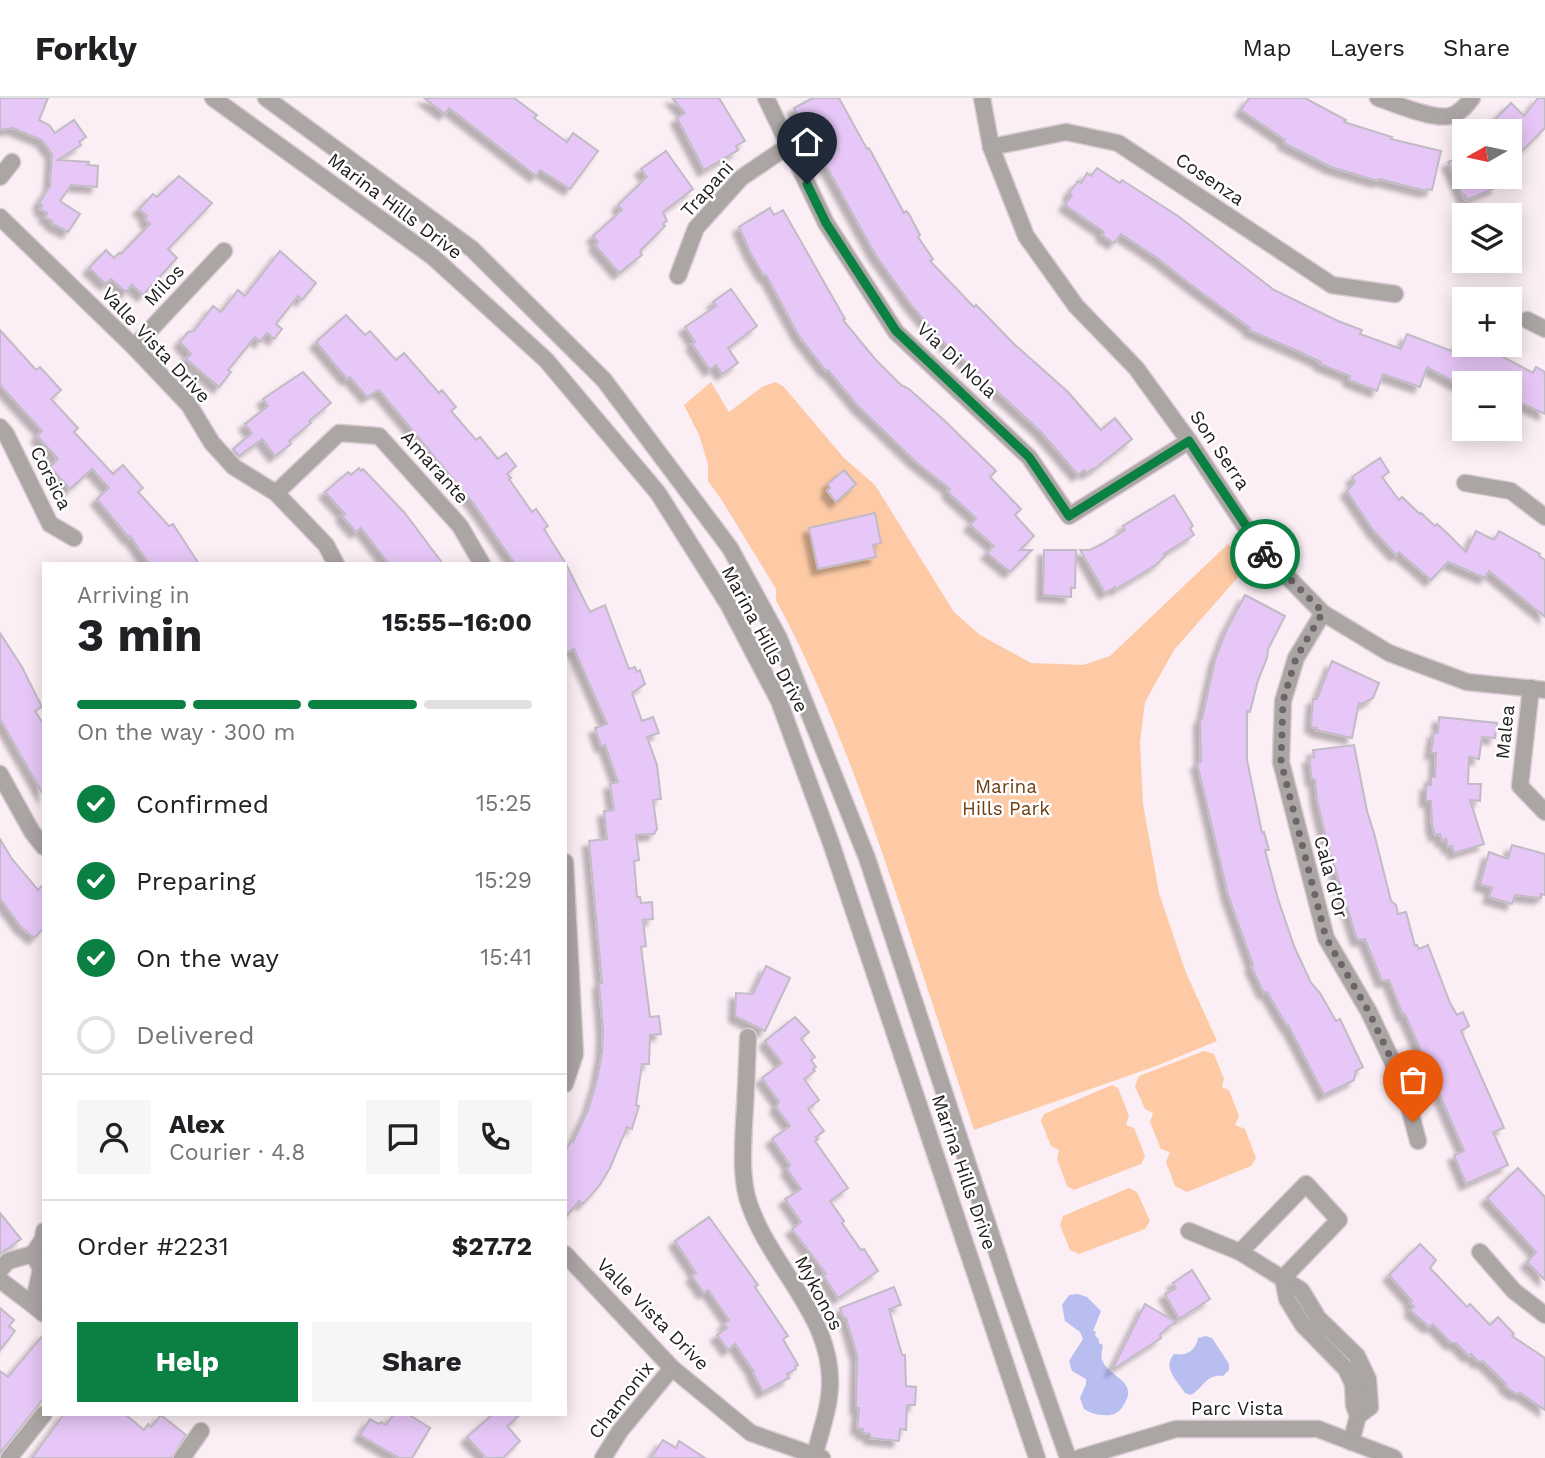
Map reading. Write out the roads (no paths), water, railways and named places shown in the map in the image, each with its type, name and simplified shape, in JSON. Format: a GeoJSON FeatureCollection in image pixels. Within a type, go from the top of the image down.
{"type":"FeatureCollection","features":[{"type":"Feature","properties":{"kind":"street","name":"Marina Hills Drive"},"geometry":{"type":"LineString","coordinates":[[213,98],[433,257],[547,360],[658,493],[728,604],[779,701],[831,843],[1037,1458]]}},
{"type":"Feature","properties":{"kind":"street","name":"Marina Hills Drive"},"geometry":{"type":"LineString","coordinates":[[266,98],[472,249],[604,380],[730,548],[779,638],[867,858],[1007,1283],[1068,1458]]}},
{"type":"Feature","properties":{"kind":"street","name":"Via Di Nola"},"geometry":{"type":"LineString","coordinates":[[766,98],[826,223],[896,331],[1029,457],[1069,516],[1189,441]]}},
{"type":"Feature","properties":{"kind":"street","name":"Son Serra"},"geometry":{"type":"LineString","coordinates":[[982,98],[991,148],[1026,236],[1076,306],[1136,368],[1189,441],[1260,550],[1323,612],[1389,653],[1467,682],[1538,689]]}},
{"type":"Feature","properties":{"kind":"street"},"geometry":{"type":"LineString","coordinates":[[1378,98],[1436,116],[1450,116],[1462,110],[1472,98]]}},
{"type":"Feature","properties":{"kind":"street","name":"Cosenza"},"geometry":{"type":"LineString","coordinates":[[991,148],[1066,132],[1118,142],[1332,285],[1395,294]]}},
{"type":"Feature","properties":{"kind":"street","name":"Trapani"},"geometry":{"type":"LineString","coordinates":[[678,276],[696,228],[741,178],[788,146]]}},
{"type":"Feature","properties":{"kind":"street"},"geometry":{"type":"LineString","coordinates":[[0,177],[12,162]]}},
{"type":"Feature","properties":{"kind":"street","name":"Valle Vista Drive"},"geometry":{"type":"LineString","coordinates":[[0,217],[134,347],[189,405],[212,443],[234,467],[276,492],[326,545],[334,562]]}},
{"type":"Feature","properties":{"kind":"street","name":"Milos"},"geometry":{"type":"LineString","coordinates":[[134,347],[224,251]]}},
{"type":"Feature","properties":{"kind":"street"},"geometry":{"type":"LineString","coordinates":[[1527,320],[1545,329]]}},
{"type":"Feature","properties":{"kind":"street","name":"Corsica"},"geometry":{"type":"LineString","coordinates":[[0,427],[6,434],[50,524],[75,538]]}},
{"type":"Feature","properties":{"kind":"street","name":"Amarante"},"geometry":{"type":"LineString","coordinates":[[276,492],[339,433],[379,436],[460,526],[481,562]]}},
{"type":"Feature","properties":{"kind":"street"},"geometry":{"type":"LineString","coordinates":[[1465,483],[1511,491],[1545,517]]}},
{"type":"Feature","properties":{"kind":"street","name":"Cala d'Or"},"geometry":{"type":"LineString","coordinates":[[1323,612],[1296,658],[1283,701],[1281,762],[1326,938],[1369,1012],[1403,1084],[1418,1141]]}},
{"type":"Feature","properties":{"kind":"street","name":"Malea"},"geometry":{"type":"LineString","coordinates":[[1538,689],[1520,786],[1545,812]]}},
{"type":"Feature","properties":{"kind":"street"},"geometry":{"type":"LineString","coordinates":[[0,774],[32,832],[42,844]]}},
{"type":"Feature","properties":{"kind":"street"},"geometry":{"type":"LineString","coordinates":[[567,900],[575,1054],[567,1078]]}},
{"type":"Feature","properties":{"kind":"street","name":"Mykonos"},"geometry":{"type":"LineString","coordinates":[[748,1037],[743,1164],[747,1197],[758,1223],[808,1309],[826,1353],[830,1375],[829,1398],[818,1456]]}},
{"type":"Feature","properties":{"kind":"street"},"geometry":{"type":"LineString","coordinates":[[1240,1252],[1306,1184],[1339,1220],[1283,1278]]}},
{"type":"Feature","properties":{"kind":"street"},"geometry":{"type":"LineString","coordinates":[[1189,1231],[1240,1252],[1283,1278],[1287,1299],[1303,1325],[1346,1369],[1353,1384],[1354,1405],[1358,1416],[1351,1442]]}},
{"type":"Feature","properties":{"kind":"street"},"geometry":{"type":"LineString","coordinates":[[0,1270],[8,1261],[33,1254],[42,1240]]}},
{"type":"Feature","properties":{"kind":"street"},"geometry":{"type":"LineString","coordinates":[[1480,1252],[1514,1291],[1545,1315]]}},
{"type":"Feature","properties":{"kind":"street"},"geometry":{"type":"LineString","coordinates":[[33,1254],[41,1269],[39,1309]]}},
{"type":"Feature","properties":{"kind":"street","name":"Valle Vista Drive"},"geometry":{"type":"LineString","coordinates":[[567,1256],[672,1368],[751,1433],[818,1456]]}},
{"type":"Feature","properties":{"kind":"street"},"geometry":{"type":"LineString","coordinates":[[0,1280],[39,1309]]}},
{"type":"Feature","properties":{"kind":"street","name":"Chamonix"},"geometry":{"type":"LineString","coordinates":[[603,1458],[620,1431],[672,1368]]}},
{"type":"Feature","properties":{"kind":"street"},"geometry":{"type":"LineString","coordinates":[[9,1458],[42,1416]]}},
{"type":"Feature","properties":{"kind":"street","name":"Parc Vista"},"geometry":{"type":"LineString","coordinates":[[1079,1458],[1176,1429],[1318,1429],[1394,1458]]}},
{"type":"Feature","properties":{"kind":"street"},"geometry":{"type":"LineString","coordinates":[[182,1458],[201,1432]]}},
{"type":"Feature","properties":{"kind":"water"},"geometry":{"type":"Polygon","coordinates":[[[1069,1295],[1087,1297],[1101,1311],[1093,1331],[1103,1345],[1102,1360],[1128,1391],[1123,1406],[1113,1414],[1096,1414],[1084,1409],[1080,1398],[1086,1379],[1072,1371],[1069,1361],[1083,1339],[1080,1332],[1065,1321],[1062,1305],[1069,1295]]]}},
{"type":"Feature","properties":{"kind":"water"},"geometry":{"type":"Polygon","coordinates":[[[1198,1338],[1212,1338],[1229,1364],[1229,1370],[1223,1376],[1208,1379],[1190,1395],[1185,1393],[1172,1374],[1171,1359],[1174,1354],[1190,1352],[1198,1338]]]}},
{"type":"Feature","properties":{"kind":"park label","name":"Marina Hills Park"},"geometry":{"type":"Point","coordinates":[1006,797]}}]}
